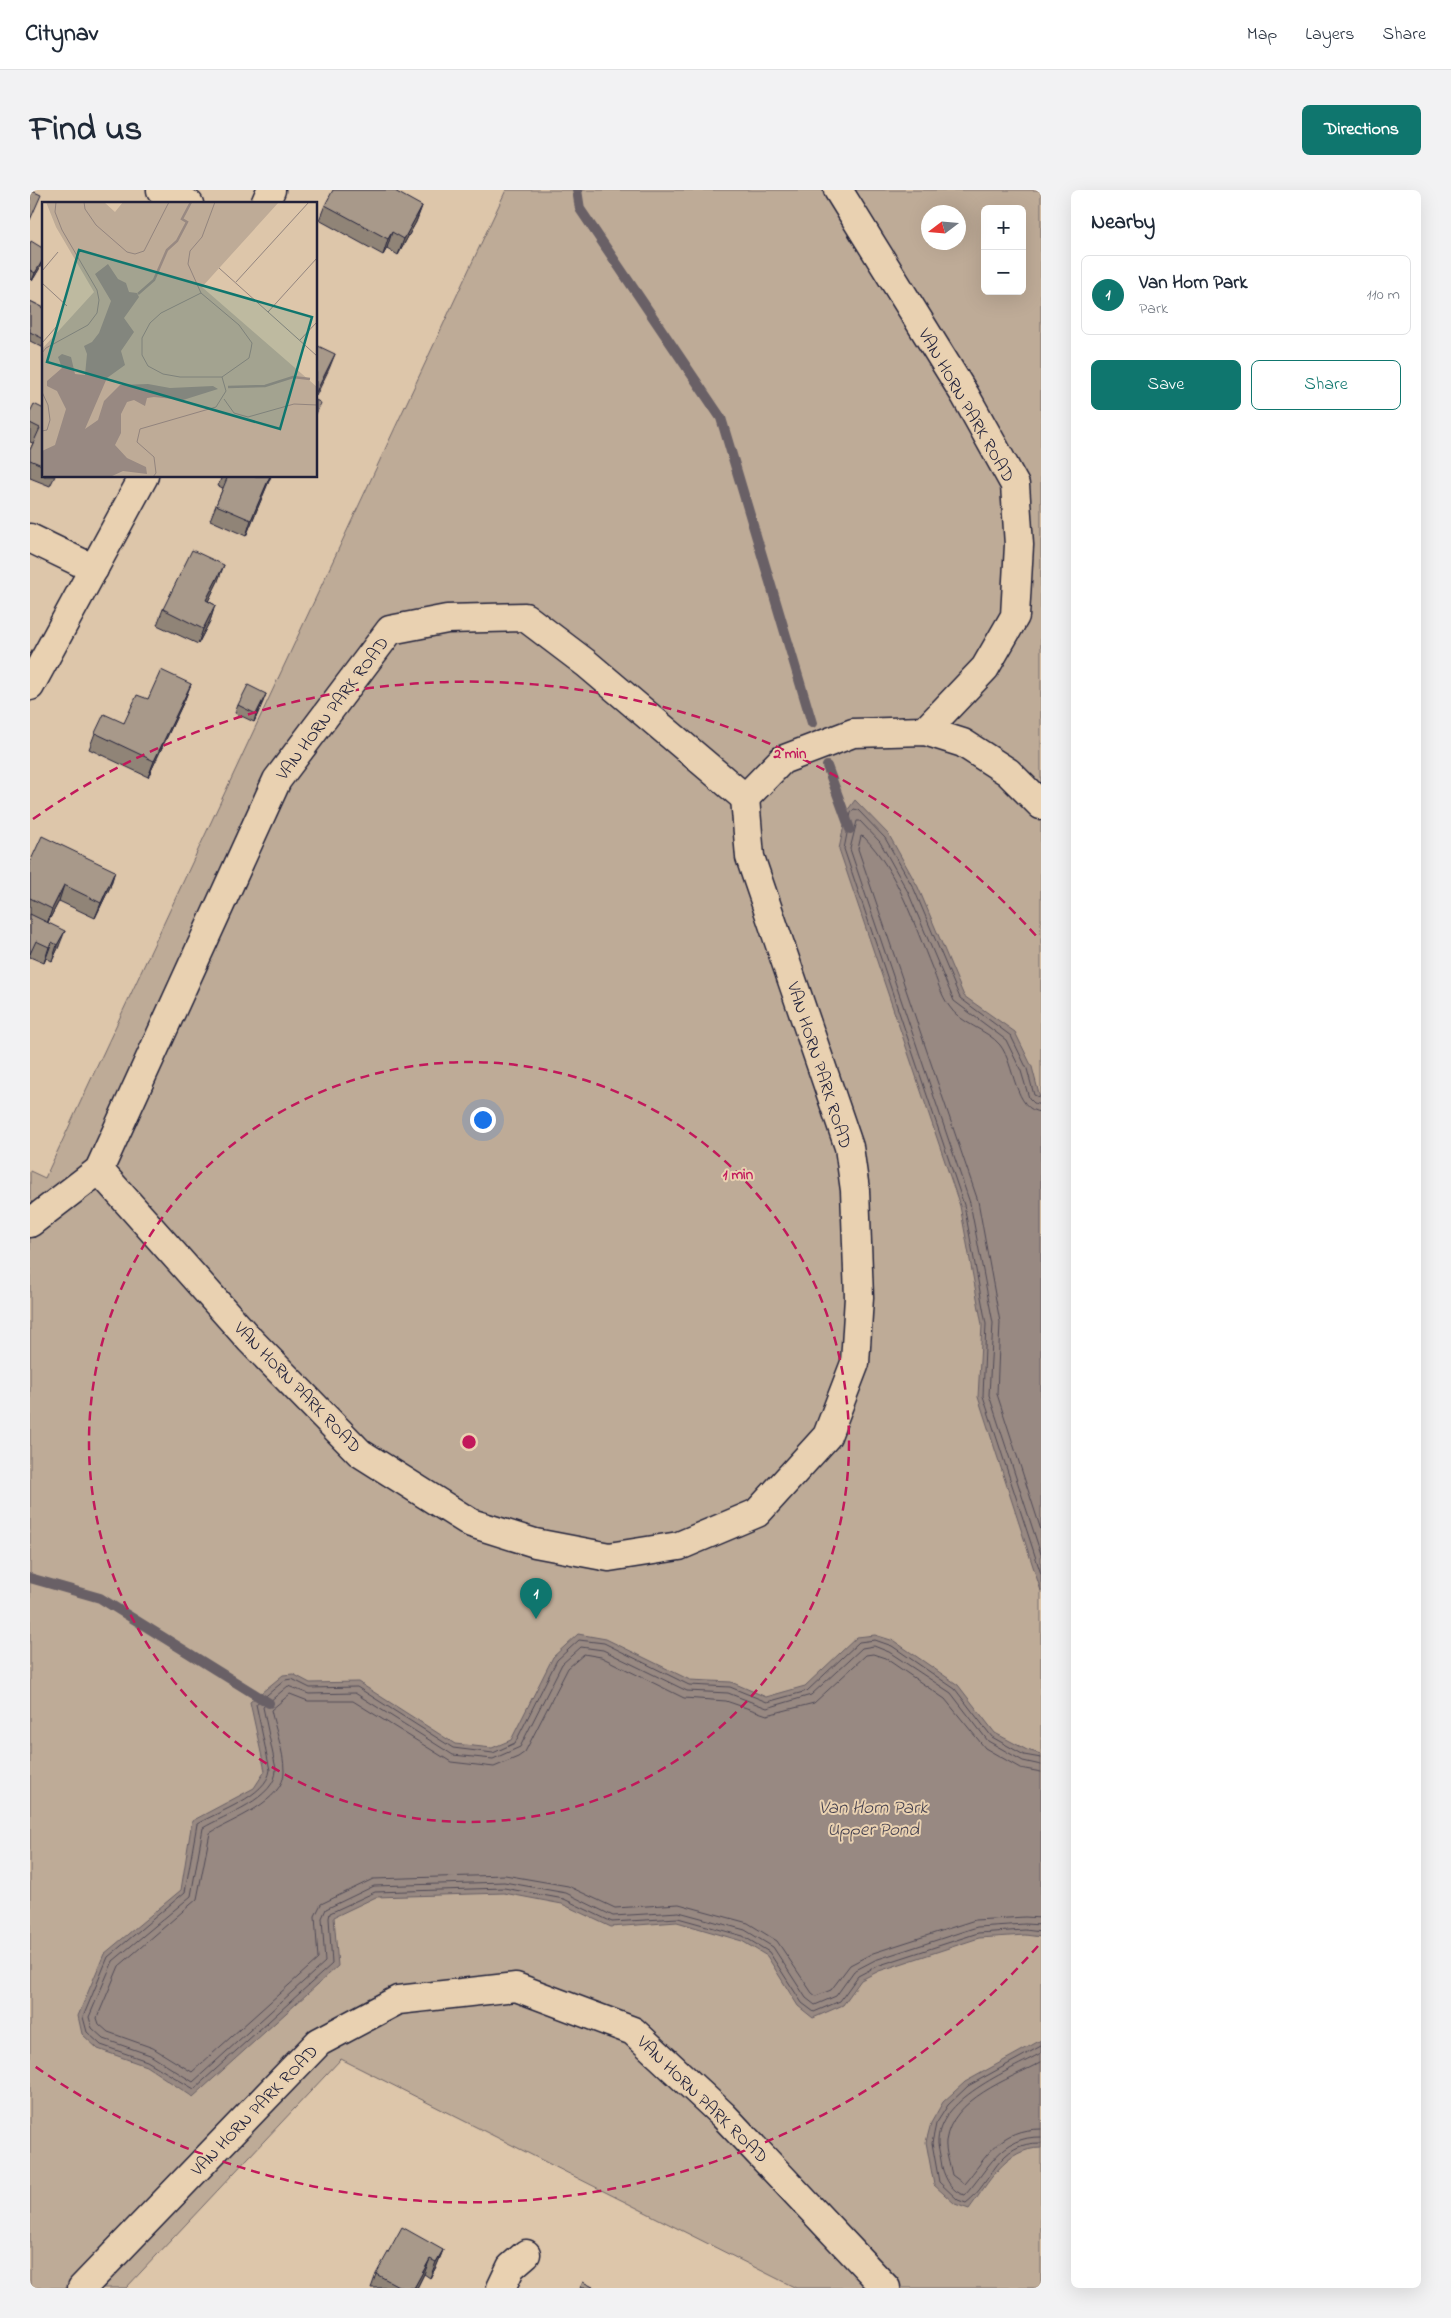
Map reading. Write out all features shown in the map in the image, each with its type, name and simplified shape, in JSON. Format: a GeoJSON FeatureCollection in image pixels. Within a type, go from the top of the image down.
{"type":"FeatureCollection","features":[{"type":"Feature","properties":{"kind":"street"},"geometry":{"type":"LineString","coordinates":[[161,190],[185,202]]}},
{"type":"Feature","properties":{"kind":"street"},"geometry":{"type":"LineString","coordinates":[[266,202],[271,190]]}},
{"type":"Feature","properties":{"kind":"street","name":"VAN HORN PARK ROAD"},"geometry":{"type":"LineString","coordinates":[[838,190],[965,395],[1015,485],[1019,545],[1015,616],[986,668],[925,731]]}},
{"type":"Feature","properties":{"kind":"street"},"geometry":{"type":"LineString","coordinates":[[30,686],[143,478]]}},
{"type":"Feature","properties":{"kind":"street"},"geometry":{"type":"LineString","coordinates":[[30,538],[94,569]]}},
{"type":"Feature","properties":{"kind":"street","name":"VAN HORN PARK ROAD"},"geometry":{"type":"LineString","coordinates":[[30,1223],[99,1170],[277,780],[390,630],[447,619],[525,617],[587,664],[745,798],[750,857],[849,1147],[854,1190],[859,1296],[855,1363],[827,1436],[757,1513],[679,1546],[609,1557],[535,1543],[470,1523],[360,1453],[250,1340],[99,1170]]}},
{"type":"Feature","properties":{"kind":"street"},"geometry":{"type":"LineString","coordinates":[[745,798],[782,760],[853,733],[925,731],[963,743],[1008,772],[1041,805]]}},
{"type":"Feature","properties":{"kind":"street","name":"VAN HORN PARK ROAD"},"geometry":{"type":"LineString","coordinates":[[82,2288],[319,2042],[398,2000],[516,1987],[633,2031],[723,2116],[886,2288]]}},
{"type":"Feature","properties":{"kind":"street"},"geometry":{"type":"LineString","coordinates":[[502,2288],[511,2267],[526,2254]]}},
{"type":"Feature","properties":{"kind":"shaded area"},"geometry":{"type":"Polygon","coordinates":[[[506,190],[1041,190],[1041,2288],[796,2288],[341,2059],[126,2288],[30,2288],[30,1171],[45,1178],[506,190]]]}},
{"type":"Feature","properties":{"kind":"water"},"geometry":{"type":"Polygon","coordinates":[[[855,800],[889,835],[918,887],[964,996],[1015,1032],[1032,1067],[1041,1102],[1041,1591],[978,1397],[982,1325],[960,1206],[839,849],[847,811],[855,800]]]}},
{"type":"Feature","properties":{"kind":"water","name":"Van Horn Park Upper Pond"},"geometry":{"type":"Polygon","coordinates":[[[578,1634],[606,1639],[690,1680],[731,1682],[766,1697],[805,1686],[857,1637],[875,1635],[894,1641],[958,1685],[995,1733],[1027,1750],[1041,1754],[1041,1937],[1025,1935],[979,1938],[879,1971],[861,1980],[843,2005],[813,2018],[798,2006],[767,1956],[742,1941],[677,1922],[611,1927],[562,1904],[504,1893],[376,1897],[334,1917],[338,1966],[193,2097],[146,2066],[98,2049],[82,2034],[78,2016],[104,1954],[181,1890],[192,1821],[254,1788],[265,1771],[250,1702],[283,1675],[293,1674],[310,1683],[358,1682],[455,1744],[492,1748],[511,1740],[553,1657],[578,1634]]]}},
{"type":"Feature","properties":{"kind":"water"},"geometry":{"type":"Polygon","coordinates":[[[1041,2040],[1041,2148],[1017,2154],[1007,2161],[969,2209],[955,2204],[934,2185],[926,2142],[931,2123],[943,2102],[965,2082],[1041,2040]]]}},
{"type":"Feature","properties":{"kind":"building"},"geometry":{"type":"Polygon","coordinates":[[[30,190],[41,195],[30,220],[30,190]]]}},
{"type":"Feature","properties":{"kind":"building"},"geometry":{"type":"Polygon","coordinates":[[[333,190],[393,190],[422,206],[404,239],[392,232],[388,239],[325,205],[333,190]]]}},
{"type":"Feature","properties":{"kind":"building"},"geometry":{"type":"Polygon","coordinates":[[[31,241],[42,248],[42,261],[35,273],[30,270],[31,241]]]}},
{"type":"Feature","properties":{"kind":"building"},"geometry":{"type":"Polygon","coordinates":[[[30,301],[42,307],[42,338],[30,332],[30,301]]]}},
{"type":"Feature","properties":{"kind":"building"},"geometry":{"type":"Polygon","coordinates":[[[318,346],[335,354],[318,388],[318,346]]]}},
{"type":"Feature","properties":{"kind":"building"},"geometry":{"type":"Polygon","coordinates":[[[34,404],[42,408],[42,465],[30,460],[30,450],[40,428],[30,423],[30,412],[34,404]]]}},
{"type":"Feature","properties":{"kind":"building"},"geometry":{"type":"Polygon","coordinates":[[[227,478],[269,478],[251,520],[216,505],[227,478]]]}},
{"type":"Feature","properties":{"kind":"building"},"geometry":{"type":"Polygon","coordinates":[[[192,550],[224,565],[206,600],[215,605],[203,629],[163,609],[192,550]]]}},
{"type":"Feature","properties":{"kind":"building"},"geometry":{"type":"Polygon","coordinates":[[[161,670],[191,684],[154,761],[95,733],[104,714],[124,723],[137,695],[148,699],[161,670]]]}},
{"type":"Feature","properties":{"kind":"building"},"geometry":{"type":"Polygon","coordinates":[[[248,685],[266,694],[256,714],[238,705],[248,685]]]}},
{"type":"Feature","properties":{"kind":"building"},"geometry":{"type":"Polygon","coordinates":[[[42,836],[115,871],[101,903],[64,885],[52,909],[30,898],[30,862],[42,836]]]}},
{"type":"Feature","properties":{"kind":"building"},"geometry":{"type":"Polygon","coordinates":[[[30,914],[65,931],[57,945],[52,942],[49,947],[36,941],[30,954],[30,914]]]}},
{"type":"Feature","properties":{"kind":"building"},"geometry":{"type":"Polygon","coordinates":[[[402,2227],[443,2250],[436,2262],[430,2259],[414,2288],[402,2288],[376,2274],[402,2227]]]}},
{"type":"Feature","properties":{"kind":"building"},"geometry":{"type":"Polygon","coordinates":[[[583,2282],[595,2288],[580,2288],[583,2282]]]}},
{"type":"Feature","properties":{"kind":"waterway"},"geometry":{"type":"LineString","coordinates":[[577,190],[580,209],[721,418],[812,723]]}},
{"type":"Feature","properties":{"kind":"waterway"},"geometry":{"type":"LineString","coordinates":[[827,766],[850,829]]}},
{"type":"Feature","properties":{"kind":"waterway"},"geometry":{"type":"LineString","coordinates":[[30,1578],[100,1598],[269,1703]]}},
{"type":"Feature","properties":{"kind":"place","name":"Van Horn Park"},"geometry":{"type":"Point","coordinates":[536,1619]}}]}
